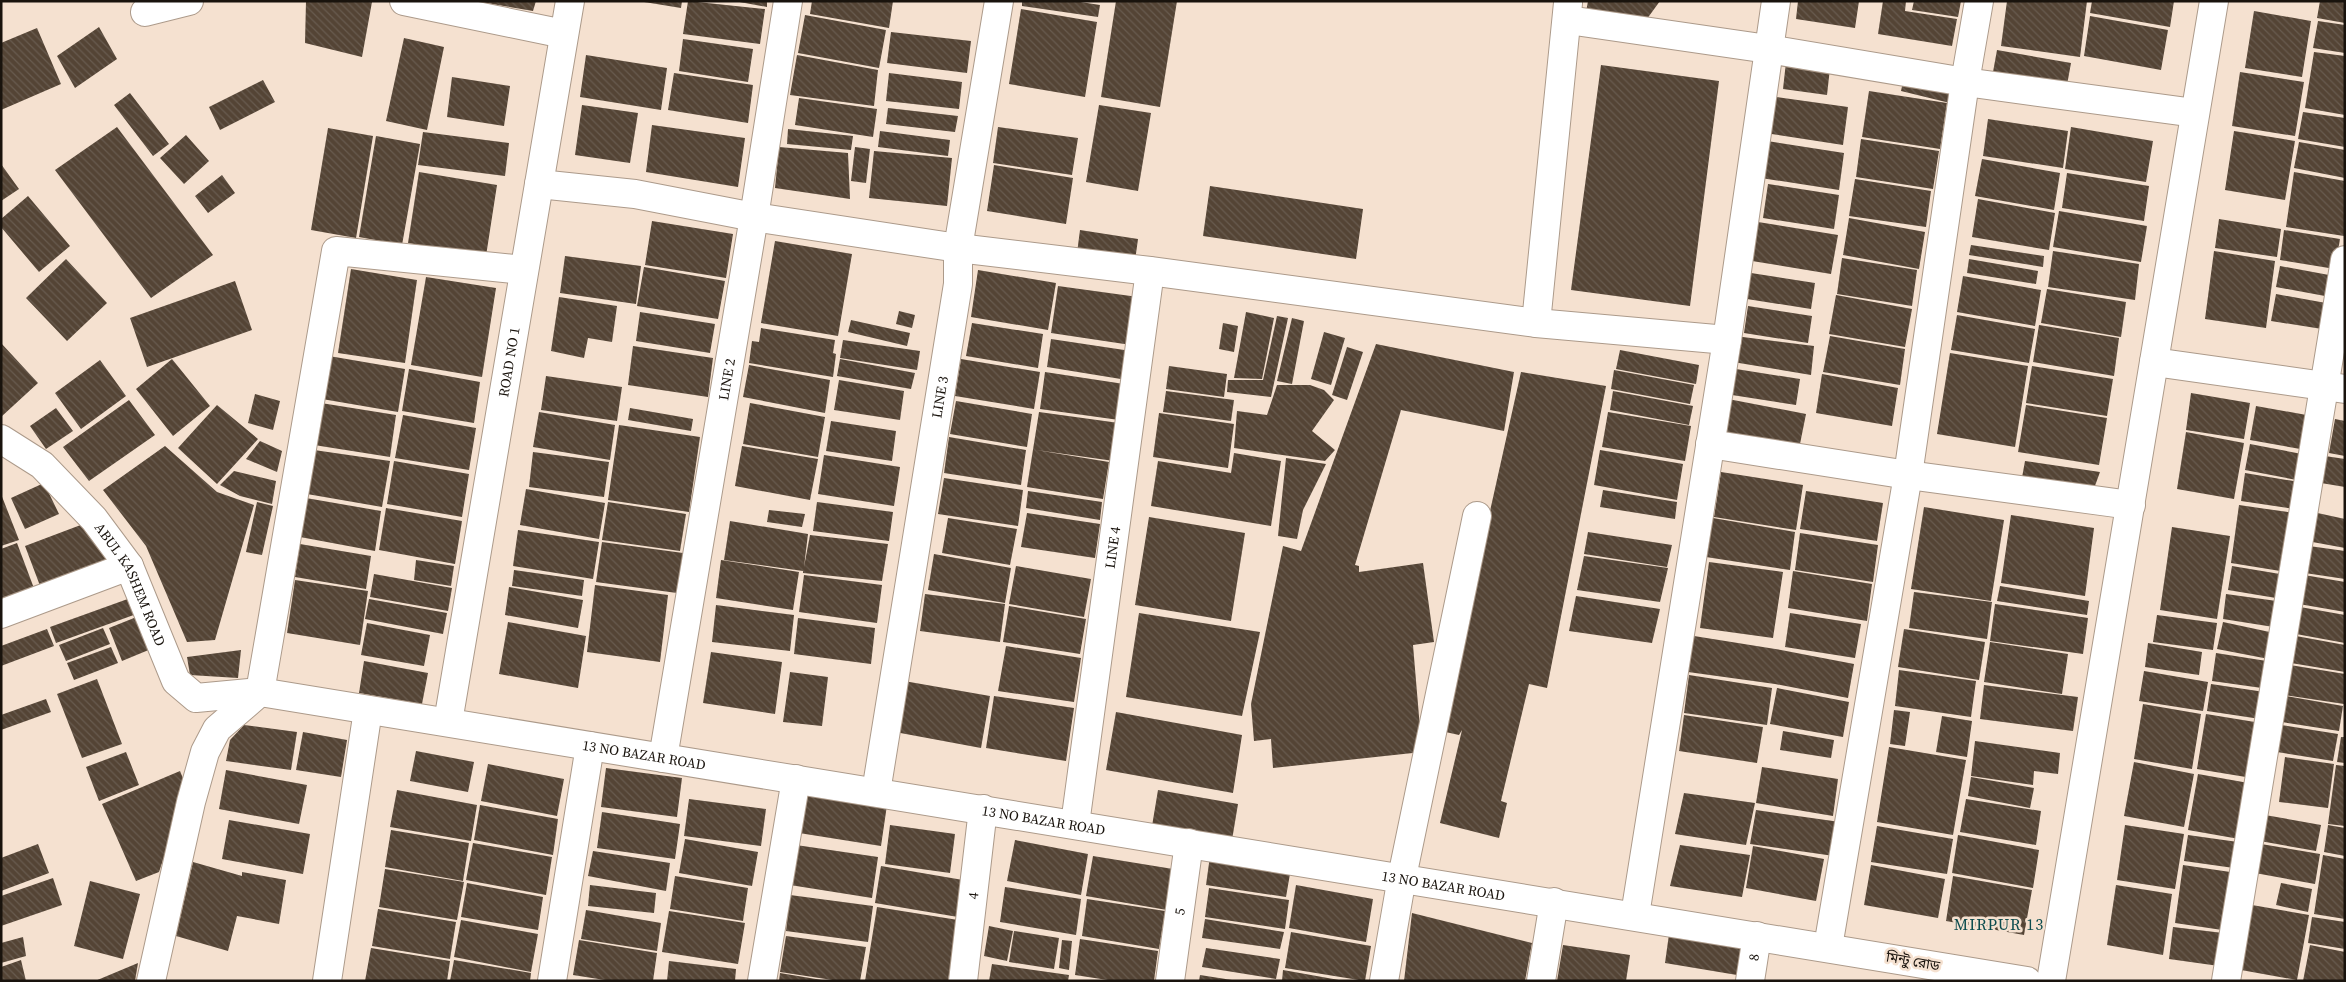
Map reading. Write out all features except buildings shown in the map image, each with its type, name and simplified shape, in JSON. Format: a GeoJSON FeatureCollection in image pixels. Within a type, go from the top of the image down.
{"type":"FeatureCollection","features":[{"type":"Feature","properties":{"kind":"street"},"geometry":{"type":"LineString","coordinates":[[145,12],[189,1]]}},
{"type":"Feature","properties":{"kind":"street"},"geometry":{"type":"LineString","coordinates":[[404,1],[564,34]]}},
{"type":"Feature","properties":{"kind":"street","name":"ROAD NO 1"},"geometry":{"type":"LineString","coordinates":[[448,722],[570,1]]}},
{"type":"Feature","properties":{"kind":"street","name":"LINE 2"},"geometry":{"type":"LineString","coordinates":[[663,758],[754,217],[788,1]]}},
{"type":"Feature","properties":{"kind":"street","name":"LINE 3"},"geometry":{"type":"LineString","coordinates":[[876,792],[958,284],[958,248],[999,1]]}},
{"type":"Feature","properties":{"kind":"street"},"geometry":{"type":"LineString","coordinates":[[1635,915],[1727,340],[1776,1]]}},
{"type":"Feature","properties":{"kind":"street"},"geometry":{"type":"LineString","coordinates":[[1828,947],[1908,476],[1965,82],[1979,1]]}},
{"type":"Feature","properties":{"kind":"street"},"geometry":{"type":"LineString","coordinates":[[2051,981],[2214,1]]}},
{"type":"Feature","properties":{"kind":"street"},"geometry":{"type":"LineString","coordinates":[[1536,323],[1568,11],[1768,49],[1965,82],[2195,113]]}},
{"type":"Feature","properties":{"kind":"street"},"geometry":{"type":"LineString","coordinates":[[539,184],[635,194],[754,217],[958,248],[1150,271],[1536,323],[1727,340]]}},
{"type":"Feature","properties":{"kind":"street"},"geometry":{"type":"LineString","coordinates":[[151,981],[191,802],[205,752],[217,728],[260,692],[336,251],[524,270]]}},
{"type":"Feature","properties":{"kind":"street"},"geometry":{"type":"LineString","coordinates":[[2226,981],[2335,388],[2345,260]]}},
{"type":"Feature","properties":{"kind":"street","name":"LINE 4"},"geometry":{"type":"LineString","coordinates":[[1075,824],[1150,271]]}},
{"type":"Feature","properties":{"kind":"street"},"geometry":{"type":"LineString","coordinates":[[2154,362],[2335,388]]}},
{"type":"Feature","properties":{"kind":"street","name":"ABUL KASHEM ROAD"},"geometry":{"type":"LineString","coordinates":[[1,439],[42,465],[94,519],[129,566],[176,681],[196,698],[260,692]]}},
{"type":"Feature","properties":{"kind":"street"},"geometry":{"type":"LineString","coordinates":[[1710,444],[1908,476],[2131,505]]}},
{"type":"Feature","properties":{"kind":"street"},"geometry":{"type":"LineString","coordinates":[[1384,981],[1402,877],[1477,516]]}},
{"type":"Feature","properties":{"kind":"street"},"geometry":{"type":"LineString","coordinates":[[1,614],[129,566]]}},
{"type":"Feature","properties":{"kind":"street","name":"13 NO BAZAR ROAD"},"geometry":{"type":"LineString","coordinates":[[260,692],[1828,947]]}},
{"type":"Feature","properties":{"kind":"street"},"geometry":{"type":"LineString","coordinates":[[327,981],[368,710]]}},
{"type":"Feature","properties":{"kind":"street"},"geometry":{"type":"LineString","coordinates":[[552,981],[590,746]]}},
{"type":"Feature","properties":{"kind":"street"},"geometry":{"type":"LineString","coordinates":[[762,981],[796,779]]}},
{"type":"Feature","properties":{"kind":"street","name":"4"},"geometry":{"type":"LineString","coordinates":[[962,981],[983,809]]}},
{"type":"Feature","properties":{"kind":"street","name":"5"},"geometry":{"type":"LineString","coordinates":[[1170,981],[1189,843]]}},
{"type":"Feature","properties":{"kind":"street"},"geometry":{"type":"LineString","coordinates":[[1541,981],[1554,902]]}},
{"type":"Feature","properties":{"kind":"street","name":"8"},"geometry":{"type":"LineString","coordinates":[[1750,981],[1758,936]]}},
{"type":"Feature","properties":{"kind":"street","name":"মিন্টু রোড"},"geometry":{"type":"LineString","coordinates":[[1828,947],[1966,976],[2027,981]]}},
{"type":"Feature","properties":{"kind":"district","name":"MIRPUR 13"},"geometry":{"type":"Point","coordinates":[1999,924]}}]}
